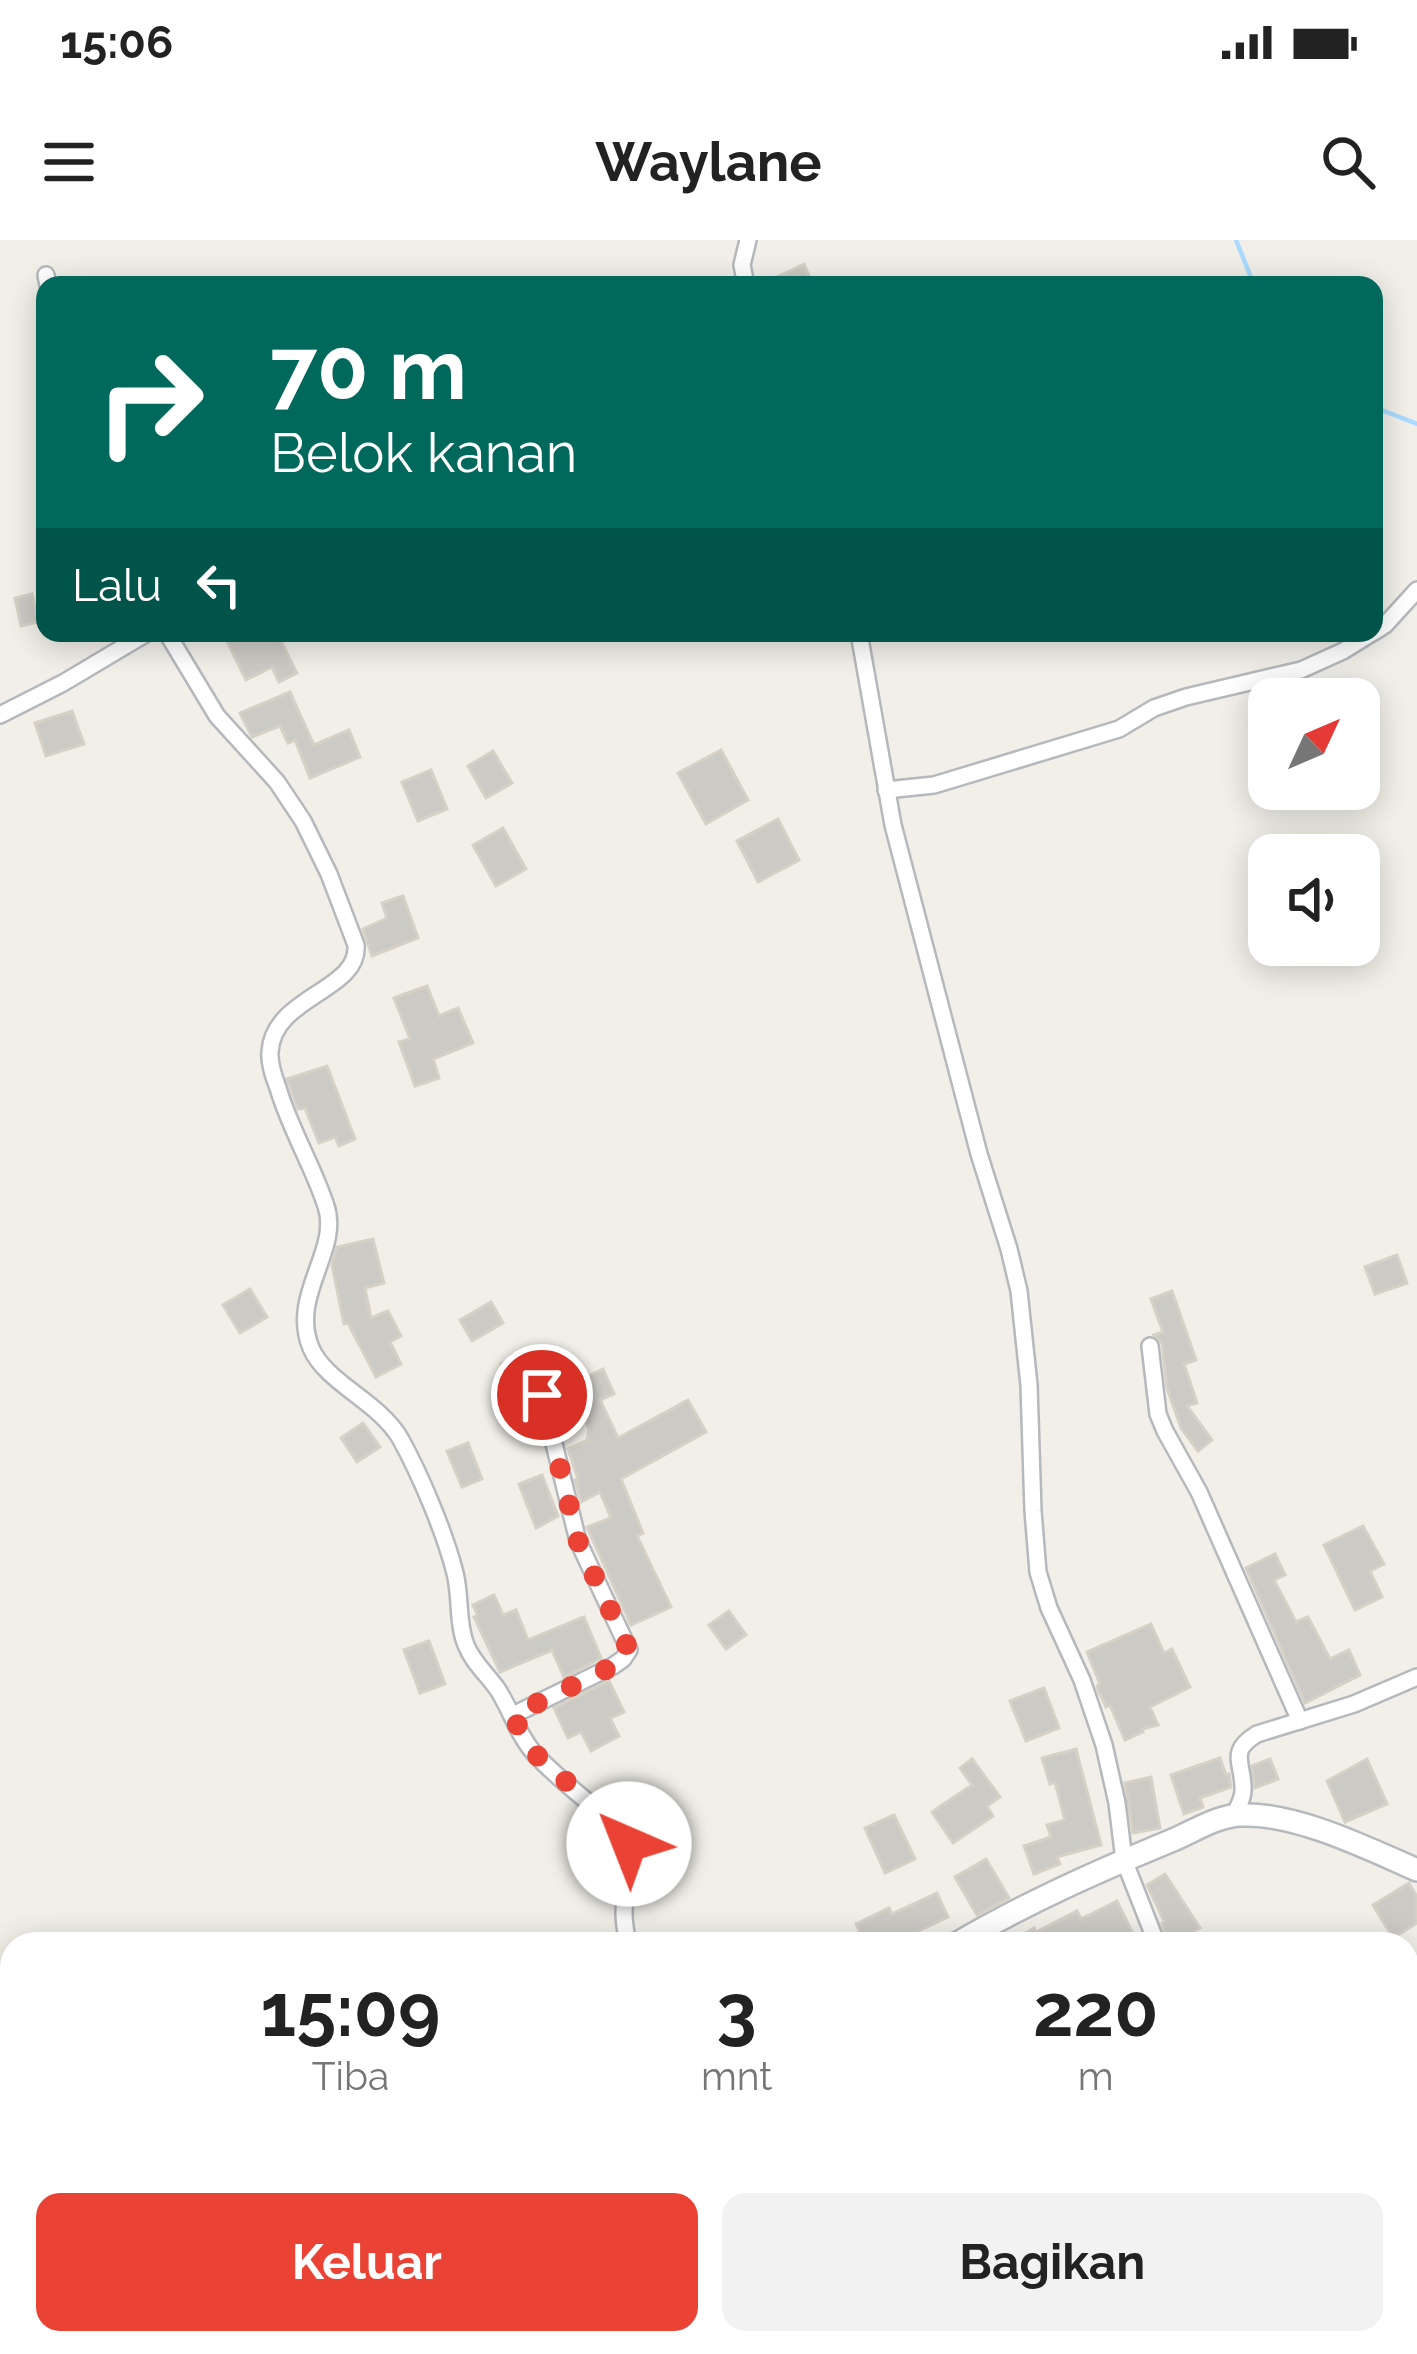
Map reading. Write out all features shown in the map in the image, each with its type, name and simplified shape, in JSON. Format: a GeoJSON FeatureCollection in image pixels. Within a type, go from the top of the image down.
{"type":"FeatureCollection","features":[{"type":"Feature","properties":{"kind":"street"},"geometry":{"type":"LineString","coordinates":[[744,276],[748,240]]}},
{"type":"Feature","properties":{"kind":"street"},"geometry":{"type":"LineString","coordinates":[[1383,626],[1417,590]]}},
{"type":"Feature","properties":{"kind":"street"},"geometry":{"type":"LineString","coordinates":[[0,715],[133,642]]}},
{"type":"Feature","properties":{"kind":"street"},"geometry":{"type":"LineString","coordinates":[[172,642],[217,716],[277,782],[303,821],[356,944],[354,964],[300,1003],[279,1027],[270,1049],[286,1116],[329,1217],[326,1244],[309,1292],[306,1327],[310,1347],[397,1434],[455,1572],[465,1644],[513,1715],[524,1740],[623,1832],[631,1860],[626,1932]]}},
{"type":"Feature","properties":{"kind":"street"},"geometry":{"type":"LineString","coordinates":[[861,642],[886,790],[954,1062],[1019,1291],[1030,1385],[1038,1572],[1104,1745],[1124,1860],[1152,1932]]}},
{"type":"Feature","properties":{"kind":"street"},"geometry":{"type":"LineString","coordinates":[[886,790],[934,785],[1119,729],[1154,708],[1301,670],[1358,642]]}},
{"type":"Feature","properties":{"kind":"street"},"geometry":{"type":"LineString","coordinates":[[1150,1346],[1158,1414],[1216,1530],[1300,1721]]}},
{"type":"Feature","properties":{"kind":"street"},"geometry":{"type":"LineString","coordinates":[[513,1715],[613,1666],[629,1650],[578,1541],[542,1395]]}},
{"type":"Feature","properties":{"kind":"street"},"geometry":{"type":"LineString","coordinates":[[1234,1815],[1243,1795],[1241,1748],[1257,1734],[1354,1704],[1417,1677]]}},
{"type":"Feature","properties":{"kind":"street"},"geometry":{"type":"LineString","coordinates":[[977,1932],[1016,1909],[1234,1815],[1256,1815],[1342,1838],[1417,1870]]}},
{"type":"Feature","properties":{"kind":"building"},"geometry":{"type":"Polygon","coordinates":[[[804,264],[809,276],[779,276],[804,264]]]}},
{"type":"Feature","properties":{"kind":"building"},"geometry":{"type":"Polygon","coordinates":[[[32,594],[36,622],[21,626],[15,598],[32,594]]]}},
{"type":"Feature","properties":{"kind":"building"},"geometry":{"type":"Polygon","coordinates":[[[227,642],[282,642],[297,673],[279,682],[272,667],[246,680],[227,642]]]}},
{"type":"Feature","properties":{"kind":"building"},"geometry":{"type":"Polygon","coordinates":[[[290,692],[314,745],[349,730],[360,757],[310,778],[295,740],[288,743],[280,726],[252,737],[240,713],[290,692]]]}},
{"type":"Feature","properties":{"kind":"building"},"geometry":{"type":"Polygon","coordinates":[[[72,711],[84,744],[46,756],[35,723],[72,711]]]}},
{"type":"Feature","properties":{"kind":"building"},"geometry":{"type":"Polygon","coordinates":[[[721,750],[748,800],[706,824],[678,773],[721,750]]]}},
{"type":"Feature","properties":{"kind":"building"},"geometry":{"type":"Polygon","coordinates":[[[493,751],[512,783],[486,798],[468,766],[493,751]]]}},
{"type":"Feature","properties":{"kind":"building"},"geometry":{"type":"Polygon","coordinates":[[[431,770],[447,809],[418,821],[402,782],[431,770]]]}},
{"type":"Feature","properties":{"kind":"building"},"geometry":{"type":"Polygon","coordinates":[[[778,819],[799,860],[758,882],[737,841],[778,819]]]}},
{"type":"Feature","properties":{"kind":"building"},"geometry":{"type":"Polygon","coordinates":[[[503,828],[526,869],[496,886],[473,845],[503,828]]]}},
{"type":"Feature","properties":{"kind":"building"},"geometry":{"type":"Polygon","coordinates":[[[403,896],[418,938],[372,956],[363,929],[387,918],[382,903],[403,896]]]}},
{"type":"Feature","properties":{"kind":"building"},"geometry":{"type":"Polygon","coordinates":[[[427,986],[439,1016],[458,1008],[473,1043],[433,1059],[439,1078],[415,1086],[399,1042],[410,1039],[394,998],[427,986]]]}},
{"type":"Feature","properties":{"kind":"building"},"geometry":{"type":"Polygon","coordinates":[[[327,1066],[355,1139],[339,1146],[335,1137],[319,1143],[287,1079],[327,1066]]]}},
{"type":"Feature","properties":{"kind":"building"},"geometry":{"type":"Polygon","coordinates":[[[373,1239],[384,1283],[365,1288],[371,1318],[388,1311],[401,1336],[390,1342],[401,1364],[376,1377],[348,1323],[344,1324],[332,1265],[337,1247],[373,1239]]]}},
{"type":"Feature","properties":{"kind":"building"},"geometry":{"type":"Polygon","coordinates":[[[1397,1255],[1407,1283],[1375,1294],[1365,1267],[1397,1255]]]}},
{"type":"Feature","properties":{"kind":"building"},"geometry":{"type":"Polygon","coordinates":[[[250,1289],[267,1317],[240,1333],[223,1305],[250,1289]]]}},
{"type":"Feature","properties":{"kind":"building"},"geometry":{"type":"Polygon","coordinates":[[[1172,1291],[1196,1360],[1184,1364],[1197,1403],[1187,1406],[1212,1440],[1198,1451],[1181,1428],[1167,1388],[1162,1343],[1154,1335],[1163,1332],[1151,1299],[1172,1291]]]}},
{"type":"Feature","properties":{"kind":"building"},"geometry":{"type":"Polygon","coordinates":[[[491,1302],[503,1323],[472,1341],[460,1320],[491,1302]]]}},
{"type":"Feature","properties":{"kind":"building"},"geometry":{"type":"Polygon","coordinates":[[[541,1350],[557,1391],[603,1369],[614,1394],[600,1400],[618,1438],[688,1400],[706,1432],[621,1479],[643,1533],[637,1536],[671,1607],[631,1625],[587,1527],[611,1518],[600,1492],[581,1502],[575,1480],[568,1449],[587,1440],[589,1429],[580,1410],[560,1419],[553,1391],[544,1383],[511,1393],[501,1364],[541,1350]]]}},
{"type":"Feature","properties":{"kind":"building"},"geometry":{"type":"Polygon","coordinates":[[[363,1423],[380,1447],[357,1462],[341,1438],[363,1423]]]}},
{"type":"Feature","properties":{"kind":"building"},"geometry":{"type":"Polygon","coordinates":[[[468,1443],[482,1479],[462,1487],[447,1451],[468,1443]]]}},
{"type":"Feature","properties":{"kind":"building"},"geometry":{"type":"Polygon","coordinates":[[[542,1475],[558,1516],[536,1528],[519,1484],[542,1475]]]}},
{"type":"Feature","properties":{"kind":"building"},"geometry":{"type":"Polygon","coordinates":[[[1363,1526],[1384,1564],[1370,1571],[1382,1597],[1355,1610],[1324,1545],[1363,1526]]]}},
{"type":"Feature","properties":{"kind":"building"},"geometry":{"type":"Polygon","coordinates":[[[1275,1554],[1285,1575],[1274,1580],[1296,1622],[1308,1617],[1330,1659],[1349,1650],[1360,1675],[1305,1703],[1246,1568],[1275,1554]]]}},
{"type":"Feature","properties":{"kind":"building"},"geometry":{"type":"Polygon","coordinates":[[[494,1595],[503,1615],[516,1610],[528,1640],[584,1617],[601,1658],[564,1677],[552,1650],[500,1672],[473,1605],[494,1595]]]}},
{"type":"Feature","properties":{"kind":"building"},"geometry":{"type":"Polygon","coordinates":[[[729,1611],[746,1635],[726,1649],[709,1625],[729,1611]]]}},
{"type":"Feature","properties":{"kind":"building"},"geometry":{"type":"Polygon","coordinates":[[[1151,1624],[1164,1653],[1172,1649],[1190,1687],[1150,1707],[1158,1725],[1125,1740],[1098,1690],[1087,1652],[1151,1624]]]}},
{"type":"Feature","properties":{"kind":"building"},"geometry":{"type":"Polygon","coordinates":[[[429,1641],[445,1684],[420,1693],[404,1650],[429,1641]]]}},
{"type":"Feature","properties":{"kind":"building"},"geometry":{"type":"Polygon","coordinates":[[[609,1681],[624,1712],[610,1718],[619,1736],[591,1751],[581,1732],[568,1738],[554,1708],[609,1681]]]}},
{"type":"Feature","properties":{"kind":"building"},"geometry":{"type":"Polygon","coordinates":[[[1044,1688],[1059,1728],[1026,1741],[1010,1701],[1044,1688]]]}},
{"type":"Feature","properties":{"kind":"building"},"geometry":{"type":"Polygon","coordinates":[[[1076,1749],[1101,1845],[1057,1857],[1060,1864],[1034,1874],[1024,1846],[1051,1837],[1047,1825],[1065,1820],[1055,1782],[1050,1784],[1042,1758],[1076,1749]]]}},
{"type":"Feature","properties":{"kind":"building"},"geometry":{"type":"Polygon","coordinates":[[[1220,1758],[1231,1787],[1200,1798],[1203,1807],[1184,1814],[1171,1775],[1220,1758]]]}},
{"type":"Feature","properties":{"kind":"building"},"geometry":{"type":"Polygon","coordinates":[[[972,1759],[1000,1797],[987,1806],[993,1816],[953,1843],[932,1812],[972,1785],[960,1768],[972,1759]]]}},
{"type":"Feature","properties":{"kind":"building"},"geometry":{"type":"Polygon","coordinates":[[[1270,1759],[1278,1779],[1255,1788],[1252,1766],[1270,1759]]]}},
{"type":"Feature","properties":{"kind":"building"},"geometry":{"type":"Polygon","coordinates":[[[1367,1759],[1387,1804],[1345,1822],[1327,1781],[1367,1759]]]}},
{"type":"Feature","properties":{"kind":"building"},"geometry":{"type":"Polygon","coordinates":[[[1151,1777],[1160,1828],[1133,1833],[1125,1783],[1151,1777]]]}},
{"type":"Feature","properties":{"kind":"building"},"geometry":{"type":"Polygon","coordinates":[[[894,1815],[915,1859],[885,1873],[865,1828],[894,1815]]]}},
{"type":"Feature","properties":{"kind":"building"},"geometry":{"type":"Polygon","coordinates":[[[986,1859],[1009,1898],[977,1915],[955,1877],[986,1859]]]}},
{"type":"Feature","properties":{"kind":"building"},"geometry":{"type":"Polygon","coordinates":[[[1165,1874],[1200,1928],[1165,1932],[1147,1885],[1165,1874]]]}},
{"type":"Feature","properties":{"kind":"building"},"geometry":{"type":"Polygon","coordinates":[[[1409,1883],[1417,1897],[1417,1923],[1403,1932],[1389,1932],[1373,1905],[1409,1883]]]}},
{"type":"Feature","properties":{"kind":"building"},"geometry":{"type":"Polygon","coordinates":[[[937,1893],[948,1917],[917,1932],[860,1932],[856,1924],[889,1908],[892,1914],[937,1893]]]}},
{"type":"Feature","properties":{"kind":"building"},"geometry":{"type":"Polygon","coordinates":[[[1117,1901],[1132,1932],[1036,1932],[1077,1911],[1081,1919],[1117,1901]]]}},
{"type":"Feature","properties":{"kind":"waterway"},"geometry":{"type":"LineString","coordinates":[[1236,240],[1250,276]]}},
{"type":"Feature","properties":{"kind":"waterway"},"geometry":{"type":"LineString","coordinates":[[1383,411],[1417,424]]}},
{"type":"Feature","properties":{"kind":"route"},"geometry":{"type":"LineString","coordinates":[[542,1395],[578,1541],[629,1650],[613,1666],[513,1715],[533,1752],[623,1832],[629,1844]]}}]}
